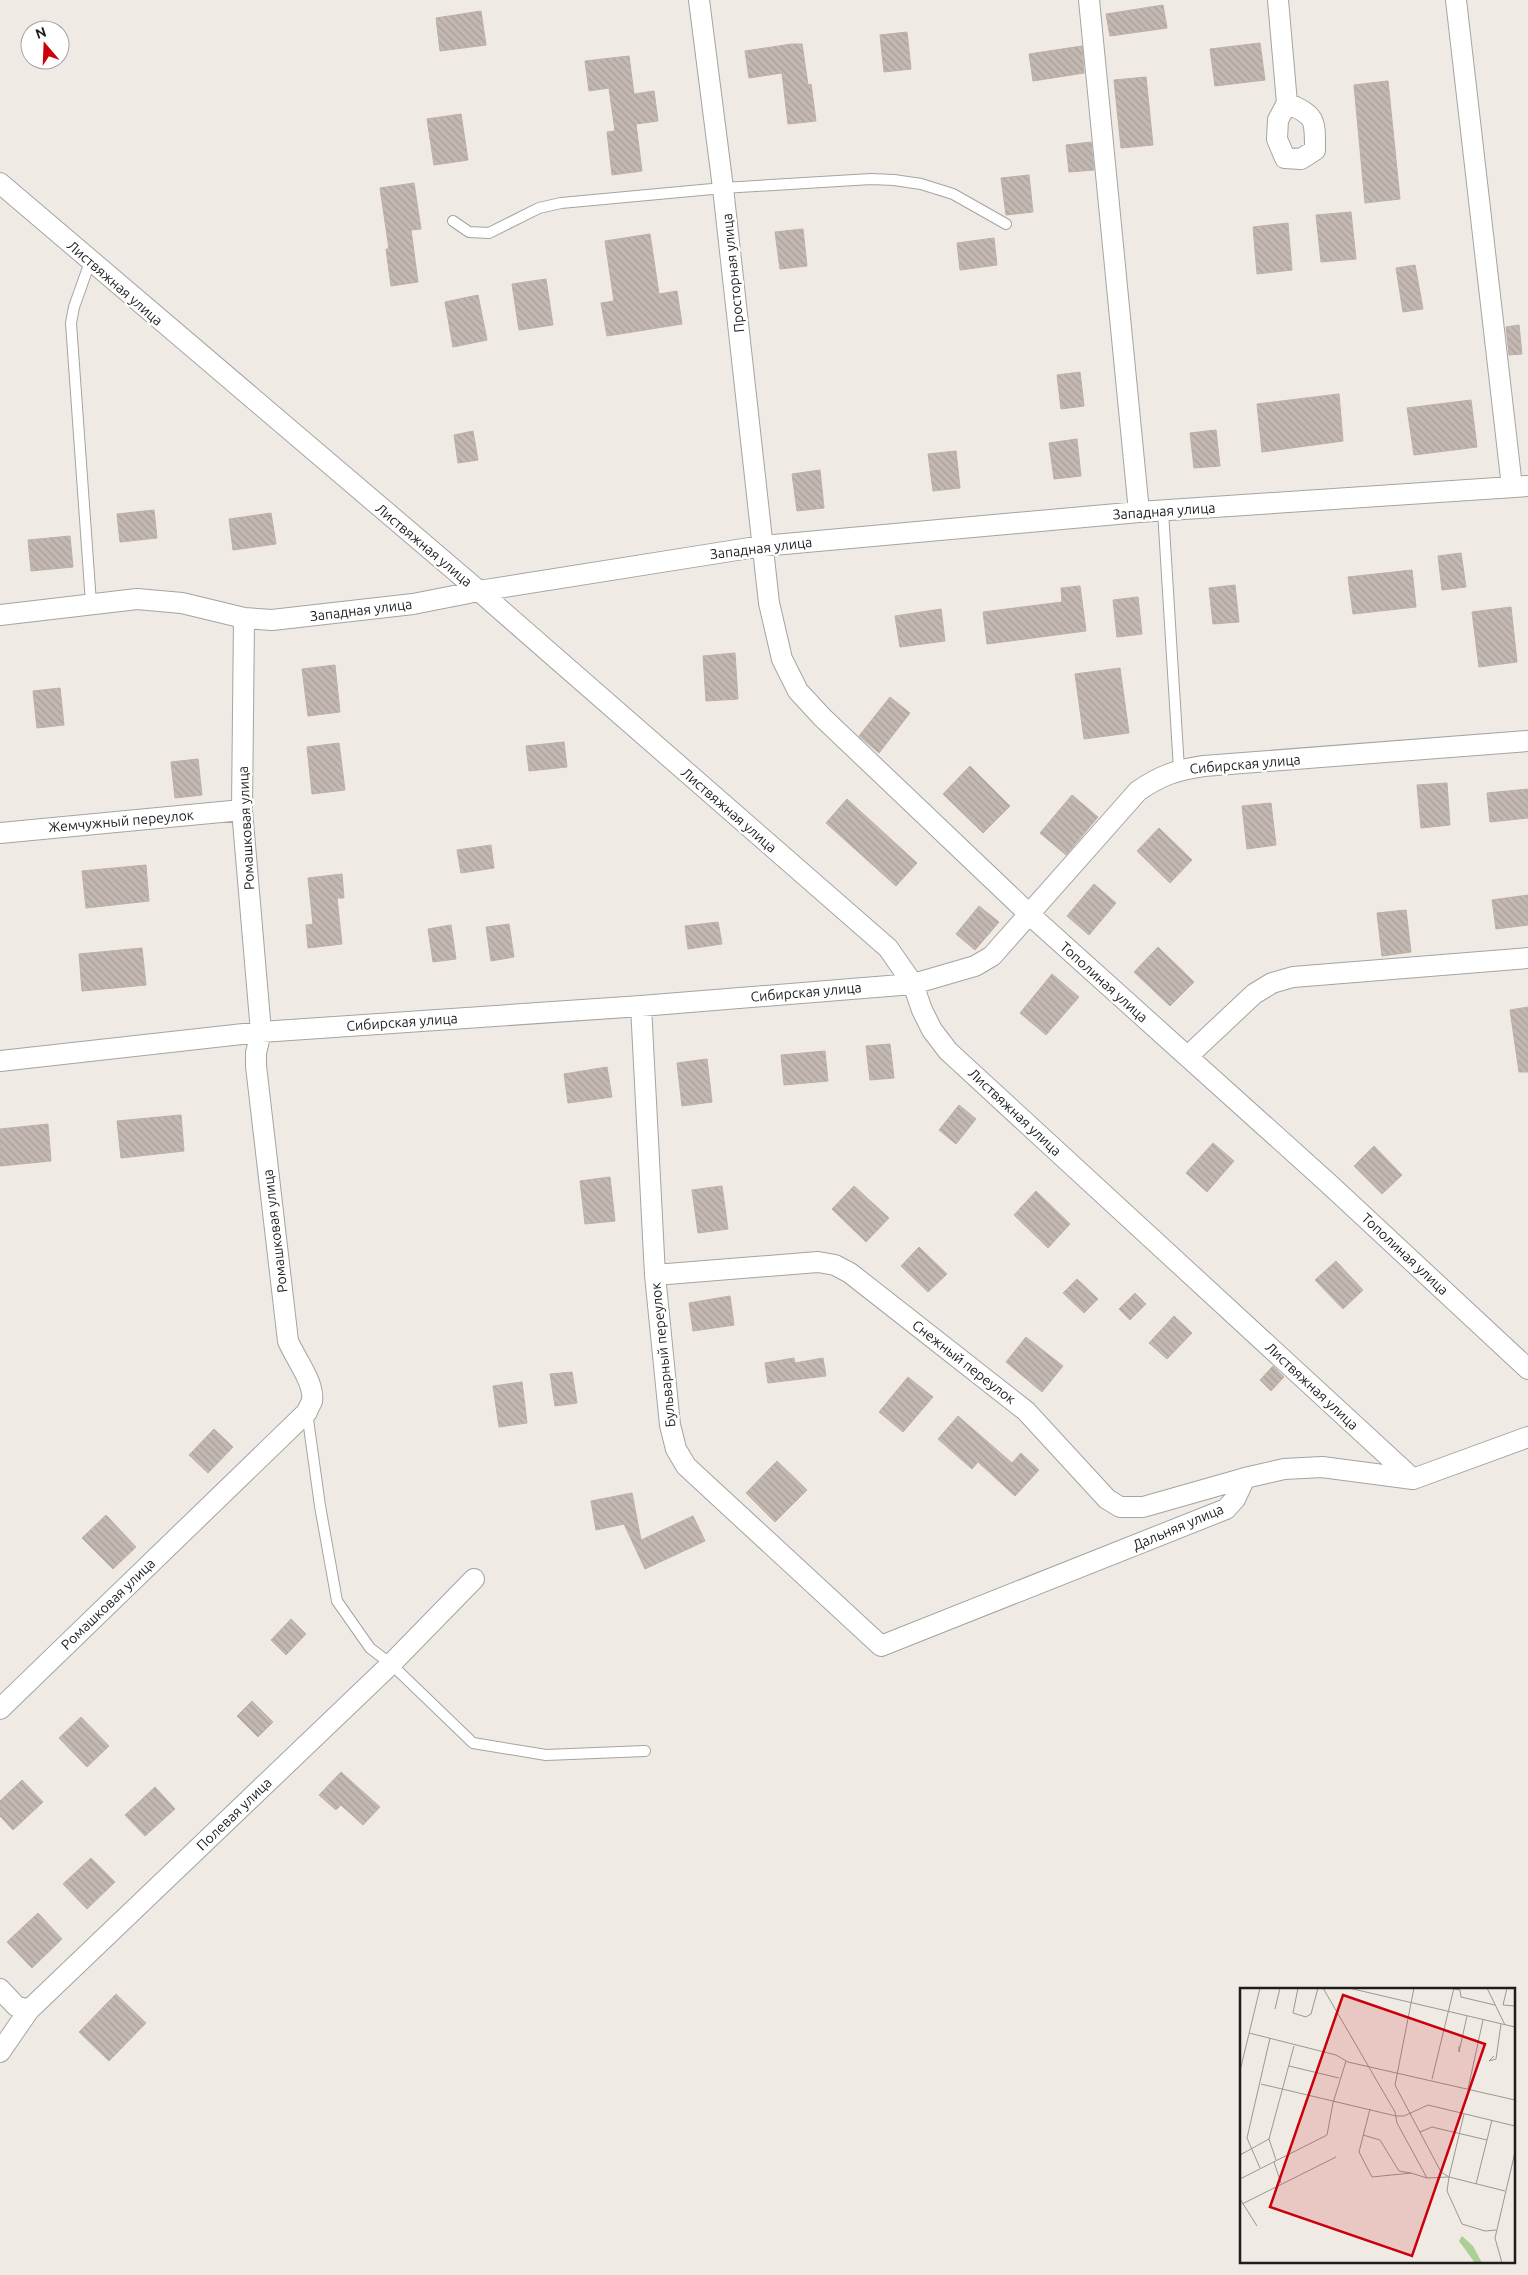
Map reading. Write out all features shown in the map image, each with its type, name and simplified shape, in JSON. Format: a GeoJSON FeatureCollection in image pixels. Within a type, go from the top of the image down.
{"type":"FeatureCollection","features":[{"type":"Feature","properties":{"kind":"street","name":"Просторная улица"},"geometry":{"type":"LineString","coordinates":[[699,0],[723,188],[762,546]]}},
{"type":"Feature","properties":{"kind":"street"},"geometry":{"type":"LineString","coordinates":[[1089,0],[1139,512]]}},
{"type":"Feature","properties":{"kind":"street"},"geometry":{"type":"LineString","coordinates":[[1278,0],[1287,103]]}},
{"type":"Feature","properties":{"kind":"street"},"geometry":{"type":"LineString","coordinates":[[1456,0],[1520,487]]}},
{"type":"Feature","properties":{"kind":"street","name":"Листвяжная улица"},"geometry":{"type":"LineString","coordinates":[[0,183],[90,262],[479,592],[888,948],[913,984],[922,1010],[932,1030],[948,1050],[1413,1479]]}},
{"type":"Feature","properties":{"kind":"street","name":"Западная улица"},"geometry":{"type":"LineString","coordinates":[[0,615],[137,599],[182,603],[244,618],[272,620],[413,604],[762,546],[1139,512],[1520,487]]}},
{"type":"Feature","properties":{"kind":"street","name":"Тополиная улица"},"geometry":{"type":"LineString","coordinates":[[762,546],[768,603],[782,658],[798,691],[822,717],[1029,914],[1328,1183],[1528,1369]]}},
{"type":"Feature","properties":{"kind":"street","name":"Ромашковая улица"},"geometry":{"type":"LineString","coordinates":[[0,1709],[307,1412],[312,1401],[310,1384],[288,1341],[256,1066],[256,1053],[261,1032],[242,810],[244,618]]}},
{"type":"Feature","properties":{"kind":"street","name":"Сибирская улица"},"geometry":{"type":"LineString","coordinates":[[0,1061],[261,1032],[641,1006],[913,984],[975,966],[992,956],[1138,791],[1156,778],[1179,770],[1528,741]]}},
{"type":"Feature","properties":{"kind":"street","name":"Жемчужный переулок"},"geometry":{"type":"LineString","coordinates":[[0,833],[242,810]]}},
{"type":"Feature","properties":{"kind":"street"},"geometry":{"type":"LineString","coordinates":[[1188,1056],[1254,994],[1272,983],[1293,976],[1528,958]]}},
{"type":"Feature","properties":{"kind":"street","name":"Бульварный переулок"},"geometry":{"type":"LineString","coordinates":[[641,1006],[654,1275],[670,1425],[676,1449],[686,1466],[881,1646]]}},
{"type":"Feature","properties":{"kind":"street","name":"Снежный переулок"},"geometry":{"type":"LineString","coordinates":[[654,1275],[818,1262],[835,1265],[850,1273],[1026,1410],[1107,1499],[1120,1507],[1143,1507],[1245,1478]]}},
{"type":"Feature","properties":{"kind":"street"},"geometry":{"type":"LineString","coordinates":[[1245,1478],[1284,1470],[1322,1467],[1413,1479],[1528,1437]]}},
{"type":"Feature","properties":{"kind":"street","name":"Дальняя улица"},"geometry":{"type":"LineString","coordinates":[[881,1646],[1226,1509],[1235,1499],[1245,1478]]}},
{"type":"Feature","properties":{"kind":"street","name":"Полевая улица"},"geometry":{"type":"LineString","coordinates":[[0,2052],[29,2010],[391,1664],[474,1579]]}},
{"type":"Feature","properties":{"kind":"street"},"geometry":{"type":"LineString","coordinates":[[0,1989],[16,2006],[29,2010]]}},
{"type":"Feature","properties":{"kind":"lane"},"geometry":{"type":"LineString","coordinates":[[453,221],[469,232],[489,233],[539,208],[561,203],[723,188],[871,179],[922,184],[953,194],[1006,224]]}},
{"type":"Feature","properties":{"kind":"lane"},"geometry":{"type":"LineString","coordinates":[[90,262],[74,306],[71,323],[91,603]]}},
{"type":"Feature","properties":{"kind":"lane"},"geometry":{"type":"LineString","coordinates":[[1163,511],[1179,770]]}},
{"type":"Feature","properties":{"kind":"lane"},"geometry":{"type":"LineString","coordinates":[[307,1412],[320,1506],[337,1601],[370,1648],[391,1664],[473,1743],[546,1755],[646,1751]]}},
{"type":"Feature","properties":{"kind":"building"},"geometry":{"type":"Polygon","coordinates":[[[1163,5],[1167,28],[1110,36],[1106,14],[1163,5]]]}},
{"type":"Feature","properties":{"kind":"building"},"geometry":{"type":"Polygon","coordinates":[[[481,11],[486,45],[440,51],[436,18],[481,11]]]}},
{"type":"Feature","properties":{"kind":"building"},"geometry":{"type":"Polygon","coordinates":[[[907,32],[911,69],[884,72],[880,35],[907,32]]]}},
{"type":"Feature","properties":{"kind":"building"},"geometry":{"type":"Polygon","coordinates":[[[1260,43],[1265,80],[1215,86],[1210,49],[1260,43]]]}},
{"type":"Feature","properties":{"kind":"building"},"geometry":{"type":"Polygon","coordinates":[[[802,44],[808,85],[811,84],[816,121],[788,124],[782,73],[749,78],[745,51],[802,44]]]}},
{"type":"Feature","properties":{"kind":"building"},"geometry":{"type":"Polygon","coordinates":[[[1082,46],[1084,73],[1033,81],[1029,54],[1082,46]]]}},
{"type":"Feature","properties":{"kind":"building"},"geometry":{"type":"Polygon","coordinates":[[[629,56],[634,94],[654,91],[658,121],[636,124],[642,171],[612,175],[607,132],[615,131],[609,88],[589,91],[585,61],[629,56]]]}},
{"type":"Feature","properties":{"kind":"building"},"geometry":{"type":"Polygon","coordinates":[[[1146,77],[1153,145],[1121,148],[1114,80],[1146,77]]]}},
{"type":"Feature","properties":{"kind":"building"},"geometry":{"type":"Polygon","coordinates":[[[1388,81],[1400,199],[1365,203],[1354,85],[1388,81]]]}},
{"type":"Feature","properties":{"kind":"building"},"geometry":{"type":"Polygon","coordinates":[[[461,114],[468,160],[434,165],[427,119],[461,114]]]}},
{"type":"Feature","properties":{"kind":"building"},"geometry":{"type":"Polygon","coordinates":[[[1091,142],[1094,170],[1069,172],[1066,145],[1091,142]]]}},
{"type":"Feature","properties":{"kind":"building"},"geometry":{"type":"Polygon","coordinates":[[[1029,175],[1033,212],[1006,215],[1001,178],[1029,175]]]}},
{"type":"Feature","properties":{"kind":"building"},"geometry":{"type":"Polygon","coordinates":[[[414,183],[421,229],[411,230],[418,282],[391,286],[386,249],[389,249],[380,188],[414,183]]]}},
{"type":"Feature","properties":{"kind":"building"},"geometry":{"type":"Polygon","coordinates":[[[1351,212],[1356,259],[1321,262],[1316,215],[1351,212]]]}},
{"type":"Feature","properties":{"kind":"building"},"geometry":{"type":"Polygon","coordinates":[[[1288,223],[1292,270],[1257,274],[1253,227],[1288,223]]]}},
{"type":"Feature","properties":{"kind":"building"},"geometry":{"type":"Polygon","coordinates":[[[803,229],[807,266],[780,269],[775,232],[803,229]]]}},
{"type":"Feature","properties":{"kind":"building"},"geometry":{"type":"Polygon","coordinates":[[[650,234],[659,294],[677,291],[682,324],[607,336],[601,303],[614,301],[605,241],[650,234]]]}},
{"type":"Feature","properties":{"kind":"building"},"geometry":{"type":"Polygon","coordinates":[[[994,238],[997,265],[960,270],[957,243],[994,238]]]}},
{"type":"Feature","properties":{"kind":"building"},"geometry":{"type":"Polygon","coordinates":[[[1415,265],[1423,309],[1403,312],[1396,268],[1415,265]]]}},
{"type":"Feature","properties":{"kind":"building"},"geometry":{"type":"Polygon","coordinates":[[[546,279],[553,325],[519,330],[512,284],[546,279]]]}},
{"type":"Feature","properties":{"kind":"building"},"geometry":{"type":"Polygon","coordinates":[[[478,295],[487,340],[453,347],[445,302],[478,295]]]}},
{"type":"Feature","properties":{"kind":"building"},"geometry":{"type":"Polygon","coordinates":[[[1519,325],[1522,354],[1509,355],[1506,327],[1519,325]]]}},
{"type":"Feature","properties":{"kind":"building"},"geometry":{"type":"Polygon","coordinates":[[[1080,372],[1084,406],[1061,409],[1057,375],[1080,372]]]}},
{"type":"Feature","properties":{"kind":"building"},"geometry":{"type":"Polygon","coordinates":[[[1339,394],[1343,441],[1262,452],[1257,404],[1339,394]]]}},
{"type":"Feature","properties":{"kind":"building"},"geometry":{"type":"Polygon","coordinates":[[[1471,400],[1477,447],[1414,455],[1407,408],[1471,400]]]}},
{"type":"Feature","properties":{"kind":"building"},"geometry":{"type":"Polygon","coordinates":[[[1216,430],[1220,466],[1194,468],[1190,433],[1216,430]]]}},
{"type":"Feature","properties":{"kind":"building"},"geometry":{"type":"Polygon","coordinates":[[[473,431],[478,460],[458,463],[454,435],[473,431]]]}},
{"type":"Feature","properties":{"kind":"building"},"geometry":{"type":"Polygon","coordinates":[[[1077,439],[1081,476],[1054,479],[1049,443],[1077,439]]]}},
{"type":"Feature","properties":{"kind":"building"},"geometry":{"type":"Polygon","coordinates":[[[956,451],[960,488],[933,491],[928,454],[956,451]]]}},
{"type":"Feature","properties":{"kind":"building"},"geometry":{"type":"Polygon","coordinates":[[[820,470],[824,508],[797,511],[792,474],[820,470]]]}},
{"type":"Feature","properties":{"kind":"building"},"geometry":{"type":"Polygon","coordinates":[[[154,510],[157,538],[120,542],[117,514],[154,510]]]}},
{"type":"Feature","properties":{"kind":"building"},"geometry":{"type":"Polygon","coordinates":[[[271,513],[276,544],[233,550],[229,519],[271,513]]]}},
{"type":"Feature","properties":{"kind":"building"},"geometry":{"type":"Polygon","coordinates":[[[70,536],[73,567],[31,571],[28,540],[70,536]]]}},
{"type":"Feature","properties":{"kind":"building"},"geometry":{"type":"Polygon","coordinates":[[[1461,553],[1466,587],[1442,590],[1438,556],[1461,553]]]}},
{"type":"Feature","properties":{"kind":"building"},"geometry":{"type":"Polygon","coordinates":[[[1412,570],[1416,607],[1353,614],[1348,577],[1412,570]]]}},
{"type":"Feature","properties":{"kind":"building"},"geometry":{"type":"Polygon","coordinates":[[[1235,585],[1239,622],[1213,624],[1209,588],[1235,585]]]}},
{"type":"Feature","properties":{"kind":"building"},"geometry":{"type":"Polygon","coordinates":[[[1080,586],[1086,631],[987,644],[983,612],[1062,602],[1061,588],[1080,586]]]}},
{"type":"Feature","properties":{"kind":"building"},"geometry":{"type":"Polygon","coordinates":[[[1138,597],[1142,634],[1117,637],[1113,600],[1138,597]]]}},
{"type":"Feature","properties":{"kind":"building"},"geometry":{"type":"Polygon","coordinates":[[[1511,607],[1517,662],[1479,667],[1472,612],[1511,607]]]}},
{"type":"Feature","properties":{"kind":"building"},"geometry":{"type":"Polygon","coordinates":[[[941,609],[945,641],[900,647],[895,616],[941,609]]]}},
{"type":"Feature","properties":{"kind":"building"},"geometry":{"type":"Polygon","coordinates":[[[735,653],[738,699],[706,701],[703,656],[735,653]]]}},
{"type":"Feature","properties":{"kind":"building"},"geometry":{"type":"Polygon","coordinates":[[[335,665],[340,712],[308,716],[302,669],[335,665]]]}},
{"type":"Feature","properties":{"kind":"building"},"geometry":{"type":"Polygon","coordinates":[[[1120,668],[1129,733],[1084,739],[1075,674],[1120,668]]]}},
{"type":"Feature","properties":{"kind":"building"},"geometry":{"type":"Polygon","coordinates":[[[60,688],[64,725],[37,728],[33,691],[60,688]]]}},
{"type":"Feature","properties":{"kind":"building"},"geometry":{"type":"Polygon","coordinates":[[[890,697],[910,713],[879,753],[859,736],[890,697]]]}},
{"type":"Feature","properties":{"kind":"building"},"geometry":{"type":"Polygon","coordinates":[[[564,742],[567,767],[529,771],[526,746],[564,742]]]}},
{"type":"Feature","properties":{"kind":"building"},"geometry":{"type":"Polygon","coordinates":[[[339,743],[345,790],[312,794],[307,747],[339,743]]]}},
{"type":"Feature","properties":{"kind":"building"},"geometry":{"type":"Polygon","coordinates":[[[198,759],[202,795],[175,798],[171,762],[198,759]]]}},
{"type":"Feature","properties":{"kind":"building"},"geometry":{"type":"Polygon","coordinates":[[[970,766],[1010,806],[983,833],[943,794],[970,766]]]}},
{"type":"Feature","properties":{"kind":"building"},"geometry":{"type":"Polygon","coordinates":[[[1447,783],[1450,825],[1421,828],[1417,785],[1447,783]]]}},
{"type":"Feature","properties":{"kind":"building"},"geometry":{"type":"Polygon","coordinates":[[[1528,789],[1528,818],[1490,822],[1487,793],[1528,789]]]}},
{"type":"Feature","properties":{"kind":"building"},"geometry":{"type":"Polygon","coordinates":[[[1072,795],[1098,817],[1066,855],[1040,833],[1072,795]]]}},
{"type":"Feature","properties":{"kind":"building"},"geometry":{"type":"Polygon","coordinates":[[[847,799],[917,863],[896,886],[826,823],[847,799]]]}},
{"type":"Feature","properties":{"kind":"building"},"geometry":{"type":"Polygon","coordinates":[[[1271,803],[1276,845],[1247,849],[1242,806],[1271,803]]]}},
{"type":"Feature","properties":{"kind":"building"},"geometry":{"type":"Polygon","coordinates":[[[1159,828],[1192,860],[1170,883],[1137,851],[1159,828]]]}},
{"type":"Feature","properties":{"kind":"building"},"geometry":{"type":"Polygon","coordinates":[[[491,845],[494,868],[461,873],[457,850],[491,845]]]}},
{"type":"Feature","properties":{"kind":"building"},"geometry":{"type":"Polygon","coordinates":[[[146,865],[149,901],[86,908],[82,871],[146,865]]]}},
{"type":"Feature","properties":{"kind":"building"},"geometry":{"type":"Polygon","coordinates":[[[342,874],[344,898],[337,898],[342,944],[308,948],[306,925],[313,924],[308,878],[342,874]]]}},
{"type":"Feature","properties":{"kind":"building"},"geometry":{"type":"Polygon","coordinates":[[[1094,884],[1116,903],[1089,935],[1067,916],[1094,884]]]}},
{"type":"Feature","properties":{"kind":"building"},"geometry":{"type":"Polygon","coordinates":[[[1528,895],[1528,925],[1496,929],[1492,900],[1528,895]]]}},
{"type":"Feature","properties":{"kind":"building"},"geometry":{"type":"Polygon","coordinates":[[[979,906],[999,922],[975,950],[956,934],[979,906]]]}},
{"type":"Feature","properties":{"kind":"building"},"geometry":{"type":"Polygon","coordinates":[[[1406,910],[1411,952],[1382,956],[1377,913],[1406,910]]]}},
{"type":"Feature","properties":{"kind":"building"},"geometry":{"type":"Polygon","coordinates":[[[718,922],[722,944],[688,949],[685,926],[718,922]]]}},
{"type":"Feature","properties":{"kind":"building"},"geometry":{"type":"Polygon","coordinates":[[[509,924],[514,957],[491,961],[486,927],[509,924]]]}},
{"type":"Feature","properties":{"kind":"building"},"geometry":{"type":"Polygon","coordinates":[[[451,925],[456,959],[433,962],[428,929],[451,925]]]}},
{"type":"Feature","properties":{"kind":"building"},"geometry":{"type":"Polygon","coordinates":[[[1158,947],[1194,982],[1170,1006],[1134,972],[1158,947]]]}},
{"type":"Feature","properties":{"kind":"building"},"geometry":{"type":"Polygon","coordinates":[[[142,948],[146,985],[82,991],[79,954],[142,948]]]}},
{"type":"Feature","properties":{"kind":"building"},"geometry":{"type":"Polygon","coordinates":[[[1052,974],[1079,997],[1046,1035],[1020,1013],[1052,974]]]}},
{"type":"Feature","properties":{"kind":"building"},"geometry":{"type":"Polygon","coordinates":[[[1528,1007],[1528,1072],[1519,1072],[1510,1010],[1528,1007]]]}},
{"type":"Feature","properties":{"kind":"building"},"geometry":{"type":"Polygon","coordinates":[[[890,1044],[894,1078],[870,1080],[866,1046],[890,1044]]]}},
{"type":"Feature","properties":{"kind":"building"},"geometry":{"type":"Polygon","coordinates":[[[825,1051],[828,1081],[784,1085],[781,1055],[825,1051]]]}},
{"type":"Feature","properties":{"kind":"building"},"geometry":{"type":"Polygon","coordinates":[[[707,1059],[712,1102],[682,1106],[677,1063],[707,1059]]]}},
{"type":"Feature","properties":{"kind":"building"},"geometry":{"type":"Polygon","coordinates":[[[607,1067],[612,1097],[568,1103],[564,1074],[607,1067]]]}},
{"type":"Feature","properties":{"kind":"building"},"geometry":{"type":"Polygon","coordinates":[[[959,1105],[976,1119],[956,1144],[939,1130],[959,1105]]]}},
{"type":"Feature","properties":{"kind":"building"},"geometry":{"type":"Polygon","coordinates":[[[181,1115],[184,1151],[121,1158],[117,1121],[181,1115]]]}},
{"type":"Feature","properties":{"kind":"building"},"geometry":{"type":"Polygon","coordinates":[[[48,1124],[51,1161],[0,1166],[0,1129],[48,1124]]]}},
{"type":"Feature","properties":{"kind":"building"},"geometry":{"type":"Polygon","coordinates":[[[1213,1143],[1234,1161],[1207,1192],[1186,1173],[1213,1143]]]}},
{"type":"Feature","properties":{"kind":"building"},"geometry":{"type":"Polygon","coordinates":[[[1374,1146],[1402,1175],[1382,1194],[1354,1166],[1374,1146]]]}},
{"type":"Feature","properties":{"kind":"building"},"geometry":{"type":"Polygon","coordinates":[[[610,1177],[615,1221],[585,1224],[580,1181],[610,1177]]]}},
{"type":"Feature","properties":{"kind":"building"},"geometry":{"type":"Polygon","coordinates":[[[722,1186],[728,1229],[698,1233],[692,1190],[722,1186]]]}},
{"type":"Feature","properties":{"kind":"building"},"geometry":{"type":"Polygon","coordinates":[[[854,1186],[889,1218],[866,1242],[832,1209],[854,1186]]]}},
{"type":"Feature","properties":{"kind":"building"},"geometry":{"type":"Polygon","coordinates":[[[1036,1191],[1070,1224],[1048,1248],[1014,1215],[1036,1191]]]}},
{"type":"Feature","properties":{"kind":"building"},"geometry":{"type":"Polygon","coordinates":[[[919,1247],[947,1274],[928,1292],[901,1266],[919,1247]]]}},
{"type":"Feature","properties":{"kind":"building"},"geometry":{"type":"Polygon","coordinates":[[[1336,1261],[1363,1290],[1343,1309],[1315,1280],[1336,1261]]]}},
{"type":"Feature","properties":{"kind":"building"},"geometry":{"type":"Polygon","coordinates":[[[1077,1279],[1098,1299],[1084,1313],[1063,1293],[1077,1279]]]}},
{"type":"Feature","properties":{"kind":"building"},"geometry":{"type":"Polygon","coordinates":[[[1135,1293],[1146,1304],[1130,1320],[1119,1309],[1135,1293]]]}},
{"type":"Feature","properties":{"kind":"building"},"geometry":{"type":"Polygon","coordinates":[[[730,1296],[734,1325],[693,1331],[689,1303],[730,1296]]]}},
{"type":"Feature","properties":{"kind":"building"},"geometry":{"type":"Polygon","coordinates":[[[1174,1316],[1192,1333],[1167,1359],[1149,1343],[1174,1316]]]}},
{"type":"Feature","properties":{"kind":"building"},"geometry":{"type":"Polygon","coordinates":[[[1026,1337],[1063,1366],[1042,1392],[1006,1362],[1026,1337]]]}},
{"type":"Feature","properties":{"kind":"building"},"geometry":{"type":"Polygon","coordinates":[[[794,1358],[795,1363],[823,1358],[826,1376],[768,1383],[765,1363],[794,1358]]]}},
{"type":"Feature","properties":{"kind":"building"},"geometry":{"type":"Polygon","coordinates":[[[1273,1366],[1284,1377],[1271,1391],[1260,1380],[1273,1366]]]}},
{"type":"Feature","properties":{"kind":"building"},"geometry":{"type":"Polygon","coordinates":[[[572,1372],[577,1403],[555,1406],[550,1374],[572,1372]]]}},
{"type":"Feature","properties":{"kind":"building"},"geometry":{"type":"Polygon","coordinates":[[[908,1377],[933,1397],[903,1432],[879,1412],[908,1377]]]}},
{"type":"Feature","properties":{"kind":"building"},"geometry":{"type":"Polygon","coordinates":[[[522,1382],[527,1423],[499,1427],[493,1386],[522,1382]]]}},
{"type":"Feature","properties":{"kind":"building"},"geometry":{"type":"Polygon","coordinates":[[[958,1416],[1012,1463],[1021,1453],[1039,1470],[1015,1496],[978,1462],[972,1469],[938,1439],[958,1416]]]}},
{"type":"Feature","properties":{"kind":"building"},"geometry":{"type":"Polygon","coordinates":[[[214,1429],[233,1447],[208,1473],[189,1455],[214,1429]]]}},
{"type":"Feature","properties":{"kind":"building"},"geometry":{"type":"Polygon","coordinates":[[[777,1461],[807,1490],[775,1522],[746,1493],[777,1461]]]}},
{"type":"Feature","properties":{"kind":"building"},"geometry":{"type":"Polygon","coordinates":[[[632,1493],[641,1540],[693,1516],[705,1541],[645,1569],[624,1524],[596,1530],[591,1501],[632,1493]]]}},
{"type":"Feature","properties":{"kind":"building"},"geometry":{"type":"Polygon","coordinates":[[[106,1515],[136,1547],[113,1569],[82,1538],[106,1515]]]}},
{"type":"Feature","properties":{"kind":"building"},"geometry":{"type":"Polygon","coordinates":[[[291,1619],[306,1634],[286,1655],[271,1640],[291,1619]]]}},
{"type":"Feature","properties":{"kind":"building"},"geometry":{"type":"Polygon","coordinates":[[[252,1701],[273,1722],[258,1737],[237,1716],[252,1701]]]}},
{"type":"Feature","properties":{"kind":"building"},"geometry":{"type":"Polygon","coordinates":[[[81,1717],[109,1746],[87,1767],[59,1738],[81,1717]]]}},
{"type":"Feature","properties":{"kind":"building"},"geometry":{"type":"Polygon","coordinates":[[[341,1772],[380,1807],[363,1825],[341,1805],[336,1810],[319,1795],[341,1772]]]}},
{"type":"Feature","properties":{"kind":"building"},"geometry":{"type":"Polygon","coordinates":[[[22,1780],[43,1802],[13,1830],[0,1816],[0,1801],[22,1780]]]}},
{"type":"Feature","properties":{"kind":"building"},"geometry":{"type":"Polygon","coordinates":[[[155,1787],[175,1809],[145,1836],[125,1815],[155,1787]]]}},
{"type":"Feature","properties":{"kind":"building"},"geometry":{"type":"Polygon","coordinates":[[[91,1858],[115,1882],[87,1909],[63,1884],[91,1858]]]}},
{"type":"Feature","properties":{"kind":"building"},"geometry":{"type":"Polygon","coordinates":[[[38,1913],[62,1939],[32,1968],[7,1942],[38,1913]]]}},
{"type":"Feature","properties":{"kind":"building"},"geometry":{"type":"Polygon","coordinates":[[[116,1994],[146,2023],[109,2061],[79,2032],[116,1994]]]}}]}
